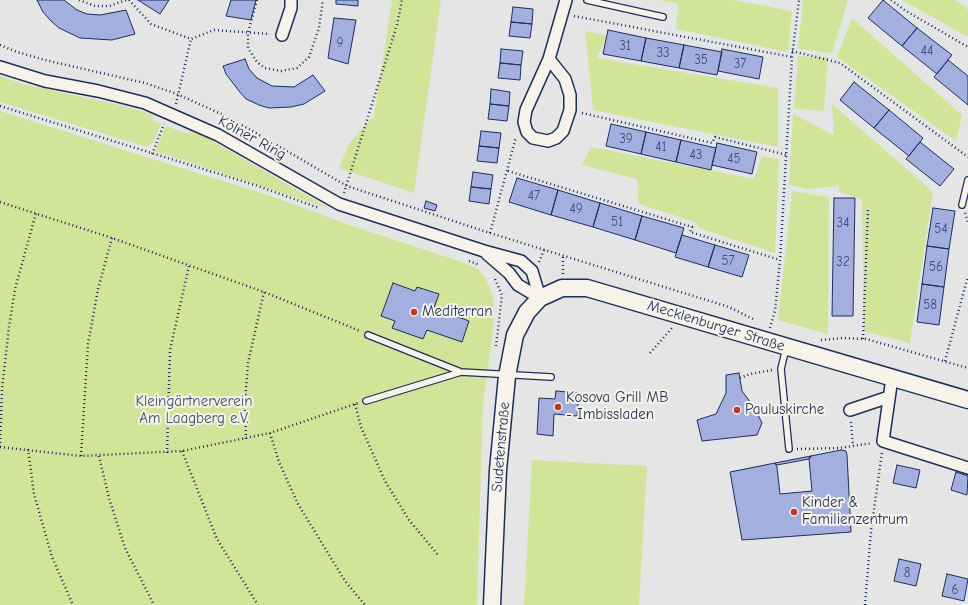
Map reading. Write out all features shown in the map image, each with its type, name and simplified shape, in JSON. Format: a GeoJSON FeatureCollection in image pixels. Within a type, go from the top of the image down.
{"type":"FeatureCollection","features":[{"type":"Feature","properties":{"kind":"street"},"geometry":{"type":"LineString","coordinates":[[282,34],[291,8],[291,0]]}},
{"type":"Feature","properties":{"kind":"street"},"geometry":{"type":"LineString","coordinates":[[549,59],[566,79],[570,95],[570,110],[563,131],[556,138],[548,141],[533,138],[527,132],[524,122],[526,110],[549,59],[566,0]]}},
{"type":"Feature","properties":{"kind":"street","name":"Kölner Ring"},"geometry":{"type":"LineString","coordinates":[[0,67],[45,81],[98,91],[145,103],[170,118],[218,135],[339,204],[484,251],[520,261],[532,271],[540,298]]}},
{"type":"Feature","properties":{"kind":"street","name":"Kölner Ring"},"geometry":{"type":"LineString","coordinates":[[484,251],[510,273],[518,285],[540,298]]}},
{"type":"Feature","properties":{"kind":"street","name":"Mecklenburger Straße"},"geometry":{"type":"LineString","coordinates":[[540,298],[562,288],[588,288],[682,317],[767,334],[786,347],[968,400]]}},
{"type":"Feature","properties":{"kind":"street","name":"Sudetenstraße"},"geometry":{"type":"LineString","coordinates":[[492,605],[498,470],[507,376],[515,335],[527,312],[540,298]]}},
{"type":"Feature","properties":{"kind":"street"},"geometry":{"type":"LineString","coordinates":[[892,378],[883,441],[968,468]]}},
{"type":"Feature","properties":{"kind":"street"},"geometry":{"type":"LineString","coordinates":[[850,410],[889,397]]}},
{"type":"Feature","properties":{"kind":"lane"},"geometry":{"type":"LineString","coordinates":[[587,0],[663,17]]}},
{"type":"Feature","properties":{"kind":"lane"},"geometry":{"type":"LineString","coordinates":[[962,205],[968,180]]}},
{"type":"Feature","properties":{"kind":"lane"},"geometry":{"type":"LineString","coordinates":[[368,335],[461,372],[507,376],[551,377]]}},
{"type":"Feature","properties":{"kind":"lane"},"geometry":{"type":"LineString","coordinates":[[786,347],[781,368],[789,450]]}},
{"type":"Feature","properties":{"kind":"lane"},"geometry":{"type":"LineString","coordinates":[[366,401],[461,372]]}},
{"type":"Feature","properties":{"kind":"path"},"geometry":{"type":"LineString","coordinates":[[79,0],[95,6],[109,6],[128,0],[152,24],[191,39],[214,30],[282,34]]}},
{"type":"Feature","properties":{"kind":"path"},"geometry":{"type":"LineString","coordinates":[[347,186],[397,25],[402,0]]}},
{"type":"Feature","properties":{"kind":"path"},"geometry":{"type":"LineString","coordinates":[[767,334],[775,311],[780,260],[792,51],[799,0]]}},
{"type":"Feature","properties":{"kind":"path"},"geometry":{"type":"LineString","coordinates":[[891,0],[906,11],[968,47]]}},
{"type":"Feature","properties":{"kind":"path"},"geometry":{"type":"LineString","coordinates":[[563,14],[792,57]]}},
{"type":"Feature","properties":{"kind":"path"},"geometry":{"type":"LineString","coordinates":[[152,154],[170,118],[191,39]]}},
{"type":"Feature","properties":{"kind":"path"},"geometry":{"type":"LineString","coordinates":[[0,45],[17,52],[49,61],[146,83],[177,94],[253,131],[347,186],[490,233],[708,301],[729,308],[759,322]]}},
{"type":"Feature","properties":{"kind":"path"},"geometry":{"type":"LineString","coordinates":[[792,51],[840,63],[968,157]]}},
{"type":"Feature","properties":{"kind":"path"},"geometry":{"type":"LineString","coordinates":[[0,106],[258,186],[320,209]]}},
{"type":"Feature","properties":{"kind":"path"},"geometry":{"type":"LineString","coordinates":[[570,110],[712,143],[715,136],[787,155]]}},
{"type":"Feature","properties":{"kind":"path"},"geometry":{"type":"LineString","coordinates":[[490,233],[508,171],[514,142],[524,122]]}},
{"type":"Feature","properties":{"kind":"path"},"geometry":{"type":"LineString","coordinates":[[508,171],[692,227],[690,232],[780,260]]}},
{"type":"Feature","properties":{"kind":"path"},"geometry":{"type":"LineString","coordinates":[[0,202],[112,238],[264,292],[368,335]]}},
{"type":"Feature","properties":{"kind":"path"},"geometry":{"type":"LineString","coordinates":[[863,339],[868,208]]}},
{"type":"Feature","properties":{"kind":"path"},"geometry":{"type":"LineString","coordinates":[[36,213],[15,290],[9,327],[2,389],[0,447],[81,456],[167,453],[246,439],[270,433],[366,401]]}},
{"type":"Feature","properties":{"kind":"path"},"geometry":{"type":"LineString","coordinates":[[81,456],[88,344],[98,288],[112,238]]}},
{"type":"Feature","properties":{"kind":"path"},"geometry":{"type":"LineString","coordinates":[[463,258],[483,267]]}},
{"type":"Feature","properties":{"kind":"path"},"geometry":{"type":"LineString","coordinates":[[167,453],[170,350],[189,265]]}},
{"type":"Feature","properties":{"kind":"path"},"geometry":{"type":"LineString","coordinates":[[492,276],[496,281],[502,295]]}},
{"type":"Feature","properties":{"kind":"path"},"geometry":{"type":"LineString","coordinates":[[946,361],[968,276]]}},
{"type":"Feature","properties":{"kind":"path"},"geometry":{"type":"LineString","coordinates":[[246,439],[245,401],[248,363],[264,292]]}},
{"type":"Feature","properties":{"kind":"path"},"geometry":{"type":"LineString","coordinates":[[650,353],[682,317]]}},
{"type":"Feature","properties":{"kind":"path"},"geometry":{"type":"LineString","coordinates":[[764,324],[767,334]]}},
{"type":"Feature","properties":{"kind":"path"},"geometry":{"type":"LineString","coordinates":[[767,334],[778,329]]}},
{"type":"Feature","properties":{"kind":"path"},"geometry":{"type":"LineString","coordinates":[[816,340],[843,338],[863,339],[968,368]]}},
{"type":"Feature","properties":{"kind":"path"},"geometry":{"type":"LineString","coordinates":[[740,378],[750,374],[781,368]]}},
{"type":"Feature","properties":{"kind":"path"},"geometry":{"type":"LineString","coordinates":[[355,404],[361,427],[385,481],[409,520],[438,556]]}},
{"type":"Feature","properties":{"kind":"path"},"geometry":{"type":"LineString","coordinates":[[850,410],[853,446]]}},
{"type":"Feature","properties":{"kind":"path"},"geometry":{"type":"LineString","coordinates":[[270,433],[279,462],[298,504],[345,581],[365,605]]}},
{"type":"Feature","properties":{"kind":"path"},"geometry":{"type":"LineString","coordinates":[[789,450],[853,446],[883,441],[871,531],[865,605]]}},
{"type":"Feature","properties":{"kind":"path"},"geometry":{"type":"LineString","coordinates":[[28,449],[34,494],[50,550],[73,605]]}},
{"type":"Feature","properties":{"kind":"path"},"geometry":{"type":"LineString","coordinates":[[182,451],[217,539],[258,605]]}},
{"type":"Feature","properties":{"kind":"path"},"geometry":{"type":"LineString","coordinates":[[99,456],[109,498],[125,548],[154,605]]}},
{"type":"Feature","properties":{"kind":"green space"},"geometry":{"type":"Polygon","coordinates":[[[392,0],[441,0],[414,193],[339,168],[349,144],[374,116],[392,0]]]}},
{"type":"Feature","properties":{"kind":"green space"},"geometry":{"type":"Polygon","coordinates":[[[659,0],[732,0],[792,11],[788,52],[676,29],[678,3],[659,0]]]}},
{"type":"Feature","properties":{"kind":"green space"},"geometry":{"type":"Polygon","coordinates":[[[803,0],[848,0],[832,53],[798,49],[803,0]]]}},
{"type":"Feature","properties":{"kind":"green space"},"geometry":{"type":"Polygon","coordinates":[[[902,0],[955,0],[968,10],[968,37],[902,0]]]}},
{"type":"Feature","properties":{"kind":"green space"},"geometry":{"type":"Polygon","coordinates":[[[852,18],[962,115],[956,141],[837,57],[852,18]]]}},
{"type":"Feature","properties":{"kind":"green space"},"geometry":{"type":"Polygon","coordinates":[[[585,31],[607,36],[597,58],[778,88],[778,147],[593,110],[585,31]]]}},
{"type":"Feature","properties":{"kind":"green space"},"geometry":{"type":"Polygon","coordinates":[[[798,56],[828,58],[824,111],[794,109],[798,56]]]}},
{"type":"Feature","properties":{"kind":"green space"},"geometry":{"type":"Polygon","coordinates":[[[0,76],[23,84],[119,105],[154,115],[152,120],[161,124],[153,143],[147,147],[0,102],[0,76]]]}},
{"type":"Feature","properties":{"kind":"green space"},"geometry":{"type":"Polygon","coordinates":[[[832,104],[933,192],[910,343],[864,331],[862,199],[839,192],[839,186],[808,189],[789,185],[793,114],[834,135],[832,104]]]}},
{"type":"Feature","properties":{"kind":"green space","name":"Kleingärtnerverein Am Laagberg e.V."},"geometry":{"type":"Polygon","coordinates":[[[0,111],[274,197],[349,225],[477,268],[486,279],[493,297],[494,309],[493,331],[483,404],[477,605],[0,605],[0,111]]]}},
{"type":"Feature","properties":{"kind":"green space"},"geometry":{"type":"Polygon","coordinates":[[[166,126],[188,134],[191,130],[206,137],[328,208],[155,151],[166,126]]]}},
{"type":"Feature","properties":{"kind":"green space"},"geometry":{"type":"Polygon","coordinates":[[[591,147],[754,179],[762,156],[779,159],[775,253],[699,228],[695,222],[639,204],[637,179],[582,165],[591,147]]]}},
{"type":"Feature","properties":{"kind":"green space"},"geometry":{"type":"Polygon","coordinates":[[[792,191],[829,197],[828,334],[778,320],[792,191]]]}},
{"type":"Feature","properties":{"kind":"green space"},"geometry":{"type":"Polygon","coordinates":[[[532,460],[647,466],[639,605],[524,605],[532,460]]]}},
{"type":"Feature","properties":{"kind":"building"},"geometry":{"type":"Polygon","coordinates":[[[37,0],[64,0],[77,10],[87,14],[100,15],[126,10],[135,34],[112,40],[80,38],[59,28],[51,21],[43,12],[37,0]]]}},
{"type":"Feature","properties":{"kind":"building"},"geometry":{"type":"Polygon","coordinates":[[[138,0],[169,0],[160,14],[138,0]]]}},
{"type":"Feature","properties":{"kind":"building"},"geometry":{"type":"Polygon","coordinates":[[[231,0],[256,0],[251,20],[226,16],[231,0]]]}},
{"type":"Feature","properties":{"kind":"building"},"geometry":{"type":"Polygon","coordinates":[[[336,0],[358,0],[358,6],[336,4],[336,0]]]}},
{"type":"Feature","properties":{"kind":"building"},"geometry":{"type":"Polygon","coordinates":[[[883,0],[917,28],[902,46],[868,18],[883,0]]]}},
{"type":"Feature","properties":{"kind":"building"},"geometry":{"type":"Polygon","coordinates":[[[513,7],[533,9],[532,24],[511,22],[513,7]]]}},
{"type":"Feature","properties":{"kind":"building"},"geometry":{"type":"Polygon","coordinates":[[[334,18],[356,20],[348,64],[328,58],[334,18]]]}},
{"type":"Feature","properties":{"kind":"building"},"geometry":{"type":"Polygon","coordinates":[[[511,22],[532,24],[530,38],[509,36],[511,22]]]}},
{"type":"Feature","properties":{"kind":"building"},"geometry":{"type":"Polygon","coordinates":[[[917,28],[952,55],[937,74],[902,46],[917,28]]]}},
{"type":"Feature","properties":{"kind":"building"},"geometry":{"type":"Polygon","coordinates":[[[608,30],[646,38],[641,61],[603,54],[608,30]]]}},
{"type":"Feature","properties":{"kind":"building"},"geometry":{"type":"Polygon","coordinates":[[[646,38],[684,45],[679,68],[641,61],[646,38]]]}},
{"type":"Feature","properties":{"kind":"building"},"geometry":{"type":"Polygon","coordinates":[[[684,45],[722,52],[717,75],[679,68],[684,45]]]}},
{"type":"Feature","properties":{"kind":"building"},"geometry":{"type":"Polygon","coordinates":[[[501,49],[523,51],[521,65],[500,63],[501,49]]]}},
{"type":"Feature","properties":{"kind":"building"},"geometry":{"type":"Polygon","coordinates":[[[722,49],[763,57],[759,79],[718,71],[722,49]]]}},
{"type":"Feature","properties":{"kind":"building"},"geometry":{"type":"Polygon","coordinates":[[[245,59],[249,69],[257,78],[272,86],[294,87],[313,75],[325,91],[304,104],[291,107],[269,108],[259,105],[246,99],[226,74],[223,66],[245,59]]]}},
{"type":"Feature","properties":{"kind":"building"},"geometry":{"type":"Polygon","coordinates":[[[948,60],[968,76],[968,105],[934,77],[948,60]]]}},
{"type":"Feature","properties":{"kind":"building"},"geometry":{"type":"Polygon","coordinates":[[[500,63],[521,65],[520,80],[498,78],[500,63]]]}},
{"type":"Feature","properties":{"kind":"building"},"geometry":{"type":"Polygon","coordinates":[[[854,82],[889,110],[874,128],[840,100],[854,82]]]}},
{"type":"Feature","properties":{"kind":"building"},"geometry":{"type":"Polygon","coordinates":[[[491,89],[510,92],[509,106],[490,104],[491,89]]]}},
{"type":"Feature","properties":{"kind":"building"},"geometry":{"type":"Polygon","coordinates":[[[490,104],[509,106],[507,121],[488,119],[490,104]]]}},
{"type":"Feature","properties":{"kind":"building"},"geometry":{"type":"Polygon","coordinates":[[[889,110],[923,138],[909,156],[874,128],[889,110]]]}},
{"type":"Feature","properties":{"kind":"building"},"geometry":{"type":"Polygon","coordinates":[[[611,124],[646,132],[641,154],[606,146],[611,124]]]}},
{"type":"Feature","properties":{"kind":"building"},"geometry":{"type":"Polygon","coordinates":[[[481,131],[501,133],[499,148],[479,146],[481,131]]]}},
{"type":"Feature","properties":{"kind":"building"},"geometry":{"type":"Polygon","coordinates":[[[646,132],[681,140],[676,162],[641,154],[646,132]]]}},
{"type":"Feature","properties":{"kind":"building"},"geometry":{"type":"Polygon","coordinates":[[[681,140],[716,148],[711,170],[676,162],[681,140]]]}},
{"type":"Feature","properties":{"kind":"building"},"geometry":{"type":"Polygon","coordinates":[[[920,142],[954,169],[940,186],[906,159],[920,142]]]}},
{"type":"Feature","properties":{"kind":"building"},"geometry":{"type":"Polygon","coordinates":[[[717,143],[757,152],[752,174],[712,165],[717,143]]]}},
{"type":"Feature","properties":{"kind":"building"},"geometry":{"type":"Polygon","coordinates":[[[479,146],[499,148],[497,163],[477,161],[479,146]]]}},
{"type":"Feature","properties":{"kind":"building"},"geometry":{"type":"Polygon","coordinates":[[[473,172],[493,175],[491,189],[471,187],[473,172]]]}},
{"type":"Feature","properties":{"kind":"building"},"geometry":{"type":"Polygon","coordinates":[[[517,178],[558,190],[551,215],[509,202],[517,178]]]}},
{"type":"Feature","properties":{"kind":"building"},"geometry":{"type":"Polygon","coordinates":[[[471,187],[491,189],[489,204],[469,201],[471,187]]]}},
{"type":"Feature","properties":{"kind":"building"},"geometry":{"type":"Polygon","coordinates":[[[558,190],[600,203],[593,227],[551,215],[558,190]]]}},
{"type":"Feature","properties":{"kind":"building"},"geometry":{"type":"Polygon","coordinates":[[[834,198],[855,198],[853,316],[832,316],[834,198]]]}},
{"type":"Feature","properties":{"kind":"building"},"geometry":{"type":"Polygon","coordinates":[[[426,201],[437,205],[435,211],[424,208],[426,201]]]}},
{"type":"Feature","properties":{"kind":"building"},"geometry":{"type":"Polygon","coordinates":[[[600,203],[642,216],[635,240],[593,227],[600,203]]]}},
{"type":"Feature","properties":{"kind":"building"},"geometry":{"type":"Polygon","coordinates":[[[933,208],[955,211],[949,249],[927,246],[933,208]]]}},
{"type":"Feature","properties":{"kind":"building"},"geometry":{"type":"Polygon","coordinates":[[[642,216],[684,228],[676,253],[635,240],[642,216]]]}},
{"type":"Feature","properties":{"kind":"building"},"geometry":{"type":"Polygon","coordinates":[[[682,235],[715,245],[708,267],[675,257],[682,235]]]}},
{"type":"Feature","properties":{"kind":"building"},"geometry":{"type":"Polygon","coordinates":[[[715,245],[749,255],[742,277],[708,267],[715,245]]]}},
{"type":"Feature","properties":{"kind":"building"},"geometry":{"type":"Polygon","coordinates":[[[927,246],[949,249],[944,287],[922,284],[927,246]]]}},
{"type":"Feature","properties":{"kind":"building","name":"Mediterran"},"geometry":{"type":"Polygon","coordinates":[[[393,283],[415,291],[417,287],[439,294],[434,308],[469,321],[462,342],[427,330],[423,339],[392,328],[395,321],[381,316],[393,283]]]}},
{"type":"Feature","properties":{"kind":"building"},"geometry":{"type":"Polygon","coordinates":[[[922,284],[944,287],[939,325],[917,322],[922,284]]]}},
{"type":"Feature","properties":{"kind":"building","name":"Pauluskirche"},"geometry":{"type":"Polygon","coordinates":[[[739,373],[742,391],[754,407],[762,423],[757,435],[702,441],[697,420],[716,414],[726,393],[726,375],[739,373]]]}},
{"type":"Feature","properties":{"kind":"building","name":"Kosova Grill MB - Imbissladen"},"geometry":{"type":"Polygon","coordinates":[[[556,391],[579,393],[577,416],[554,414],[553,436],[537,434],[539,398],[555,399],[556,391]]]}},
{"type":"Feature","properties":{"kind":"building","name":"Kinder & Familienzentrum"},"geometry":{"type":"Polygon","coordinates":[[[841,450],[846,451],[847,455],[851,532],[742,540],[730,472],[775,463],[777,467],[780,494],[812,491],[809,459],[811,456],[841,450]]]}},
{"type":"Feature","properties":{"kind":"building"},"geometry":{"type":"Polygon","coordinates":[[[811,456],[809,459],[777,465],[775,463],[811,456]]]}},
{"type":"Feature","properties":{"kind":"building"},"geometry":{"type":"Polygon","coordinates":[[[897,465],[920,470],[916,488],[893,483],[897,465]]]}},
{"type":"Feature","properties":{"kind":"building"},"geometry":{"type":"Polygon","coordinates":[[[956,472],[968,476],[967,495],[951,490],[956,472]]]}},
{"type":"Feature","properties":{"kind":"building"},"geometry":{"type":"Polygon","coordinates":[[[899,559],[921,564],[916,586],[894,581],[899,559]]]}},
{"type":"Feature","properties":{"kind":"building"},"geometry":{"type":"Polygon","coordinates":[[[947,574],[968,579],[964,601],[942,596],[947,574]]]}},
{"type":"Feature","properties":{"kind":"place","name":"Mediterran"},"geometry":{"type":"Point","coordinates":[414,312]}},
{"type":"Feature","properties":{"kind":"place","name":"Kosova Grill MB - Imbissladen"},"geometry":{"type":"Point","coordinates":[558,407]}},
{"type":"Feature","properties":{"kind":"place","name":"Pauluskirche"},"geometry":{"type":"Point","coordinates":[737,410]}},
{"type":"Feature","properties":{"kind":"place","name":"Kinder & Familienzentrum"},"geometry":{"type":"Point","coordinates":[794,512]}}]}
